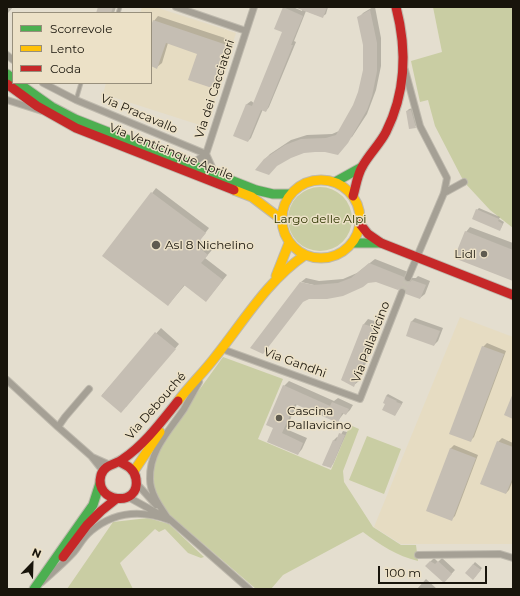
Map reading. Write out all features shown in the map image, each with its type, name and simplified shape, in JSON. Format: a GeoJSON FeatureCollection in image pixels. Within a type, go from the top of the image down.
{"type":"FeatureCollection","features":[{"type":"Feature","properties":{"kind":"main road"},"geometry":{"type":"LineString","coordinates":[[353,196],[362,167],[388,130],[398,104],[404,67],[403,44],[399,15],[396,7]]}},
{"type":"Feature","properties":{"kind":"main road","name":"Via Venticinque Aprile"},"geometry":{"type":"LineString","coordinates":[[7,84],[27,99],[76,128],[252,197],[261,202],[281,219]]}},
{"type":"Feature","properties":{"kind":"main road","name":"Via Venticinque Aprile"},"geometry":{"type":"LineString","coordinates":[[19,84],[52,107],[75,119],[214,174],[266,192],[290,194]]}},
{"type":"Feature","properties":{"kind":"main road"},"geometry":{"type":"LineString","coordinates":[[334,182],[362,167]]}},
{"type":"Feature","properties":{"kind":"main road"},"geometry":{"type":"LineString","coordinates":[[322,179],[345,187],[353,196],[359,208],[360,224],[358,233],[352,243],[342,252],[330,257],[317,258],[305,255],[293,248],[283,230],[281,219],[283,207],[290,194],[297,187],[309,181],[322,179]]}},
{"type":"Feature","properties":{"kind":"main road"},"geometry":{"type":"LineString","coordinates":[[360,224],[368,234],[381,243],[513,295]]}},
{"type":"Feature","properties":{"kind":"main road","name":"Via Debouché"},"geometry":{"type":"LineString","coordinates":[[275,279],[289,243]]}},
{"type":"Feature","properties":{"kind":"main road"},"geometry":{"type":"LineString","coordinates":[[352,243],[381,243]]}},
{"type":"Feature","properties":{"kind":"main road","name":"Via Debouché"},"geometry":{"type":"LineString","coordinates":[[106,468],[120,462],[151,434],[222,348],[275,279],[294,261],[305,255]]}},
{"type":"Feature","properties":{"kind":"main road","name":"Via Debouché"},"geometry":{"type":"LineString","coordinates":[[134,471],[154,440],[199,382],[209,364]]}},
{"type":"Feature","properties":{"kind":"main road"},"geometry":{"type":"LineString","coordinates":[[36,588],[101,511],[116,499],[128,497],[132,493],[137,484],[136,476],[130,466],[120,462]]}},
{"type":"Feature","properties":{"kind":"main road"},"geometry":{"type":"LineString","coordinates":[[36,588],[93,505],[101,476],[106,468]]}},
{"type":"Feature","properties":{"kind":"main road"},"geometry":{"type":"LineString","coordinates":[[100,483],[106,494],[116,499]]}},
{"type":"Feature","properties":{"kind":"street","name":"Via dei Cacciatori"},"geometry":{"type":"LineString","coordinates":[[176,7],[246,31]]}},
{"type":"Feature","properties":{"kind":"street","name":"Via dei Cacciatori"},"geometry":{"type":"LineString","coordinates":[[206,154],[254,7]]}},
{"type":"Feature","properties":{"kind":"street"},"geometry":{"type":"LineString","coordinates":[[404,67],[420,126],[447,178],[444,193],[408,278]]}},
{"type":"Feature","properties":{"kind":"street","name":"Via Pracavallo"},"geometry":{"type":"LineString","coordinates":[[45,84],[76,100],[206,154]]}},
{"type":"Feature","properties":{"kind":"street","name":"Via Venticinque Aprile"},"geometry":{"type":"LineString","coordinates":[[7,100],[32,109],[49,113]]}},
{"type":"Feature","properties":{"kind":"street","name":"Via Venticinque Aprile"},"geometry":{"type":"LineString","coordinates":[[190,164],[206,154],[214,174]]}},
{"type":"Feature","properties":{"kind":"street"},"geometry":{"type":"LineString","coordinates":[[444,193],[464,182]]}},
{"type":"Feature","properties":{"kind":"street","name":"Via Pallavicino"},"geometry":{"type":"LineString","coordinates":[[360,399],[402,292]]}},
{"type":"Feature","properties":{"kind":"street","name":"Via Gandhi"},"geometry":{"type":"LineString","coordinates":[[222,348],[360,399]]}},
{"type":"Feature","properties":{"kind":"street"},"geometry":{"type":"LineString","coordinates":[[7,380],[58,427],[106,468]]}},
{"type":"Feature","properties":{"kind":"street"},"geometry":{"type":"LineString","coordinates":[[169,520],[156,500],[150,480],[151,466],[155,450],[184,408],[199,382]]}},
{"type":"Feature","properties":{"kind":"street"},"geometry":{"type":"LineString","coordinates":[[58,427],[89,389]]}},
{"type":"Feature","properties":{"kind":"street"},"geometry":{"type":"LineString","coordinates":[[91,456],[106,468]]}},
{"type":"Feature","properties":{"kind":"street"},"geometry":{"type":"LineString","coordinates":[[137,484],[169,520],[249,589]]}},
{"type":"Feature","properties":{"kind":"street"},"geometry":{"type":"LineString","coordinates":[[128,497],[169,520]]}},
{"type":"Feature","properties":{"kind":"street"},"geometry":{"type":"LineString","coordinates":[[36,588],[73,553],[90,531],[107,521],[118,516],[134,513],[154,515],[169,520]]}},
{"type":"Feature","properties":{"kind":"street"},"geometry":{"type":"LineString","coordinates":[[418,555],[500,554],[513,558]]}},
{"type":"Feature","properties":{"kind":"lane"},"geometry":{"type":"LineString","coordinates":[[76,100],[81,84]]}},
{"type":"Feature","properties":{"kind":"shaded area"},"geometry":{"type":"Polygon","coordinates":[[[142,7],[155,7],[236,33],[206,127],[103,94],[106,84],[152,84],[152,12],[140,12],[142,7]]]}},
{"type":"Feature","properties":{"kind":"shaded area"},"geometry":{"type":"Polygon","coordinates":[[[460,317],[513,337],[513,544],[401,544],[374,527],[460,317]]]}},
{"type":"Feature","properties":{"kind":"green space"},"geometry":{"type":"Polygon","coordinates":[[[433,7],[513,7],[513,228],[490,210],[464,182],[435,126],[428,100],[420,102],[411,61],[442,52],[433,7]]]}},
{"type":"Feature","properties":{"kind":"green space","name":"Largo delle Alpi"},"geometry":{"type":"Polygon","coordinates":[[[314,187],[326,187],[343,196],[350,207],[352,219],[350,231],[343,242],[326,251],[314,251],[302,246],[293,237],[288,225],[288,213],[293,201],[302,192],[314,187]]]}},
{"type":"Feature","properties":{"kind":"green space"},"geometry":{"type":"Polygon","coordinates":[[[223,357],[283,379],[258,439],[331,470],[350,425],[359,429],[343,471],[344,482],[373,527],[401,545],[416,545],[418,561],[389,550],[363,532],[283,575],[271,589],[256,589],[172,517],[161,502],[155,488],[153,475],[154,462],[166,438],[223,357]]]}},
{"type":"Feature","properties":{"kind":"green space"},"geometry":{"type":"Polygon","coordinates":[[[367,436],[401,449],[384,494],[349,480],[367,436]]]}},
{"type":"Feature","properties":{"kind":"green space"},"geometry":{"type":"Polygon","coordinates":[[[148,518],[169,524],[204,557],[201,558],[188,553],[165,529],[159,532],[155,529],[120,563],[133,589],[67,589],[113,522],[148,518]]]}},
{"type":"Feature","properties":{"kind":"building"},"geometry":{"type":"Polygon","coordinates":[[[98,7],[113,7],[111,12],[96,12],[98,7]]]}},
{"type":"Feature","properties":{"kind":"building"},"geometry":{"type":"Polygon","coordinates":[[[283,7],[303,16],[266,112],[261,110],[248,142],[233,136],[246,104],[252,106],[282,32],[274,29],[283,7]]]}},
{"type":"Feature","properties":{"kind":"building"},"geometry":{"type":"Polygon","coordinates":[[[294,7],[327,7],[323,18],[294,7]]]}},
{"type":"Feature","properties":{"kind":"building"},"geometry":{"type":"Polygon","coordinates":[[[370,10],[377,43],[377,71],[372,96],[367,110],[348,143],[338,155],[325,152],[304,153],[277,166],[269,175],[255,170],[264,159],[285,145],[301,139],[326,138],[336,135],[353,105],[358,92],[363,70],[363,45],[357,17],[370,10]]]}},
{"type":"Feature","properties":{"kind":"building"},"geometry":{"type":"Polygon","coordinates":[[[153,20],[230,46],[215,89],[188,80],[197,54],[166,43],[157,69],[152,66],[153,20]]]}},
{"type":"Feature","properties":{"kind":"building"},"geometry":{"type":"Polygon","coordinates":[[[411,110],[416,128],[409,129],[406,111],[411,110]]]}},
{"type":"Feature","properties":{"kind":"building","name":"Asl 8 Nichelino"},"geometry":{"type":"Polygon","coordinates":[[[151,192],[206,233],[196,245],[208,255],[201,263],[223,280],[206,302],[184,285],[168,306],[102,256],[151,192]]]}},
{"type":"Feature","properties":{"kind":"building"},"geometry":{"type":"Polygon","coordinates":[[[476,209],[499,219],[498,221],[503,224],[500,231],[472,219],[476,209]]]}},
{"type":"Feature","properties":{"kind":"building","name":"Lidl"},"geometry":{"type":"Polygon","coordinates":[[[465,231],[513,250],[513,281],[454,258],[465,231]]]}},
{"type":"Feature","properties":{"kind":"building"},"geometry":{"type":"Polygon","coordinates":[[[369,263],[404,277],[404,280],[407,282],[412,280],[426,285],[420,299],[406,294],[404,288],[398,290],[376,282],[368,283],[363,287],[343,296],[327,299],[309,299],[303,302],[263,354],[250,348],[300,282],[314,285],[338,283],[351,278],[369,263]]]}},
{"type":"Feature","properties":{"kind":"building"},"geometry":{"type":"Polygon","coordinates":[[[411,321],[440,331],[434,346],[406,336],[411,321]]]}},
{"type":"Feature","properties":{"kind":"building"},"geometry":{"type":"Polygon","coordinates":[[[363,324],[377,328],[354,387],[341,380],[363,324]]]}},
{"type":"Feature","properties":{"kind":"building"},"geometry":{"type":"Polygon","coordinates":[[[155,332],[176,349],[121,413],[101,396],[155,332]]]}},
{"type":"Feature","properties":{"kind":"building"},"geometry":{"type":"Polygon","coordinates":[[[482,346],[504,354],[471,442],[449,434],[482,346]]]}},
{"type":"Feature","properties":{"kind":"building","name":"Cascina Pallavicino"},"geometry":{"type":"Polygon","coordinates":[[[283,385],[330,406],[332,402],[349,409],[346,415],[342,413],[338,423],[295,404],[282,433],[303,443],[298,455],[267,442],[273,428],[266,425],[283,385]]]}},
{"type":"Feature","properties":{"kind":"building"},"geometry":{"type":"Polygon","coordinates":[[[513,393],[513,419],[504,415],[513,393]]]}},
{"type":"Feature","properties":{"kind":"building"},"geometry":{"type":"Polygon","coordinates":[[[386,396],[402,404],[395,416],[382,410],[385,404],[383,403],[386,396]]]}},
{"type":"Feature","properties":{"kind":"building"},"geometry":{"type":"Polygon","coordinates":[[[339,433],[345,435],[331,468],[322,465],[333,440],[336,441],[339,433]]]}},
{"type":"Feature","properties":{"kind":"building"},"geometry":{"type":"Polygon","coordinates":[[[497,441],[513,447],[513,477],[506,494],[480,484],[497,441]]]}},
{"type":"Feature","properties":{"kind":"building"},"geometry":{"type":"Polygon","coordinates":[[[450,448],[476,458],[452,521],[426,511],[450,448]]]}},
{"type":"Feature","properties":{"kind":"building"},"geometry":{"type":"Polygon","coordinates":[[[430,561],[435,564],[438,561],[452,574],[444,583],[425,566],[430,561]]]}},
{"type":"Feature","properties":{"kind":"building"},"geometry":{"type":"Polygon","coordinates":[[[473,564],[481,570],[473,580],[465,573],[473,564]]]}},
{"type":"Feature","properties":{"kind":"tunnel"},"geometry":{"type":"LineString","coordinates":[[402,292],[408,278]]}},
{"type":"Feature","properties":{"kind":"traffic: fast"},"geometry":{"type":"LineString","coordinates":[[7,74],[12,78]]}},
{"type":"Feature","properties":{"kind":"traffic: fast"},"geometry":{"type":"LineString","coordinates":[[19,84],[52,107],[75,119],[256,190],[273,194],[290,194]]}},
{"type":"Feature","properties":{"kind":"traffic: fast"},"geometry":{"type":"LineString","coordinates":[[335,182],[362,167]]}},
{"type":"Feature","properties":{"kind":"traffic: fast"},"geometry":{"type":"LineString","coordinates":[[352,243],[381,243]]}},
{"type":"Feature","properties":{"kind":"traffic: fast"},"geometry":{"type":"LineString","coordinates":[[34,589],[93,505],[100,483]]}},
{"type":"Feature","properties":{"kind":"traffic: slow"},"geometry":{"type":"LineString","coordinates":[[313,180],[329,180],[343,186],[354,197],[360,211],[360,219],[360,227],[354,241],[343,252],[329,258],[313,258],[299,252],[288,241],[282,227],[282,211],[288,197],[299,186],[313,180]]}},
{"type":"Feature","properties":{"kind":"traffic: slow"},"geometry":{"type":"LineString","coordinates":[[234,190],[252,197],[281,219]]}},
{"type":"Feature","properties":{"kind":"traffic: slow"},"geometry":{"type":"LineString","coordinates":[[276,276],[289,243]]}},
{"type":"Feature","properties":{"kind":"traffic: slow"},"geometry":{"type":"LineString","coordinates":[[178,401],[211,362],[268,289],[291,265],[305,255]]}},
{"type":"Feature","properties":{"kind":"traffic: slow"},"geometry":{"type":"LineString","coordinates":[[134,471],[160,432]]}},
{"type":"Feature","properties":{"kind":"traffic: jam"},"geometry":{"type":"LineString","coordinates":[[353,196],[360,170],[381,141],[393,117],[398,102],[403,70],[403,54],[400,23],[396,7]]}},
{"type":"Feature","properties":{"kind":"traffic: jam"},"geometry":{"type":"LineString","coordinates":[[7,84],[37,106],[76,128],[234,190]]}},
{"type":"Feature","properties":{"kind":"traffic: jam"},"geometry":{"type":"LineString","coordinates":[[360,224],[368,234],[381,243],[513,295]]}},
{"type":"Feature","properties":{"kind":"traffic: jam"},"geometry":{"type":"LineString","coordinates":[[120,462],[133,471],[136,479],[136,488],[132,495],[125,498],[117,498],[104,492],[100,484],[103,471],[123,459],[138,447],[178,401]]}},
{"type":"Feature","properties":{"kind":"traffic: jam"},"geometry":{"type":"LineString","coordinates":[[63,557],[87,525],[116,499]]}},
{"type":"Feature","properties":{"kind":"place","name":"Asl 8 Nichelino"},"geometry":{"type":"Point","coordinates":[156,245]}},
{"type":"Feature","properties":{"kind":"place","name":"Lidl"},"geometry":{"type":"Point","coordinates":[484,254]}},
{"type":"Feature","properties":{"kind":"place","name":"Cascina Pallavicino"},"geometry":{"type":"Point","coordinates":[279,418]}}]}
